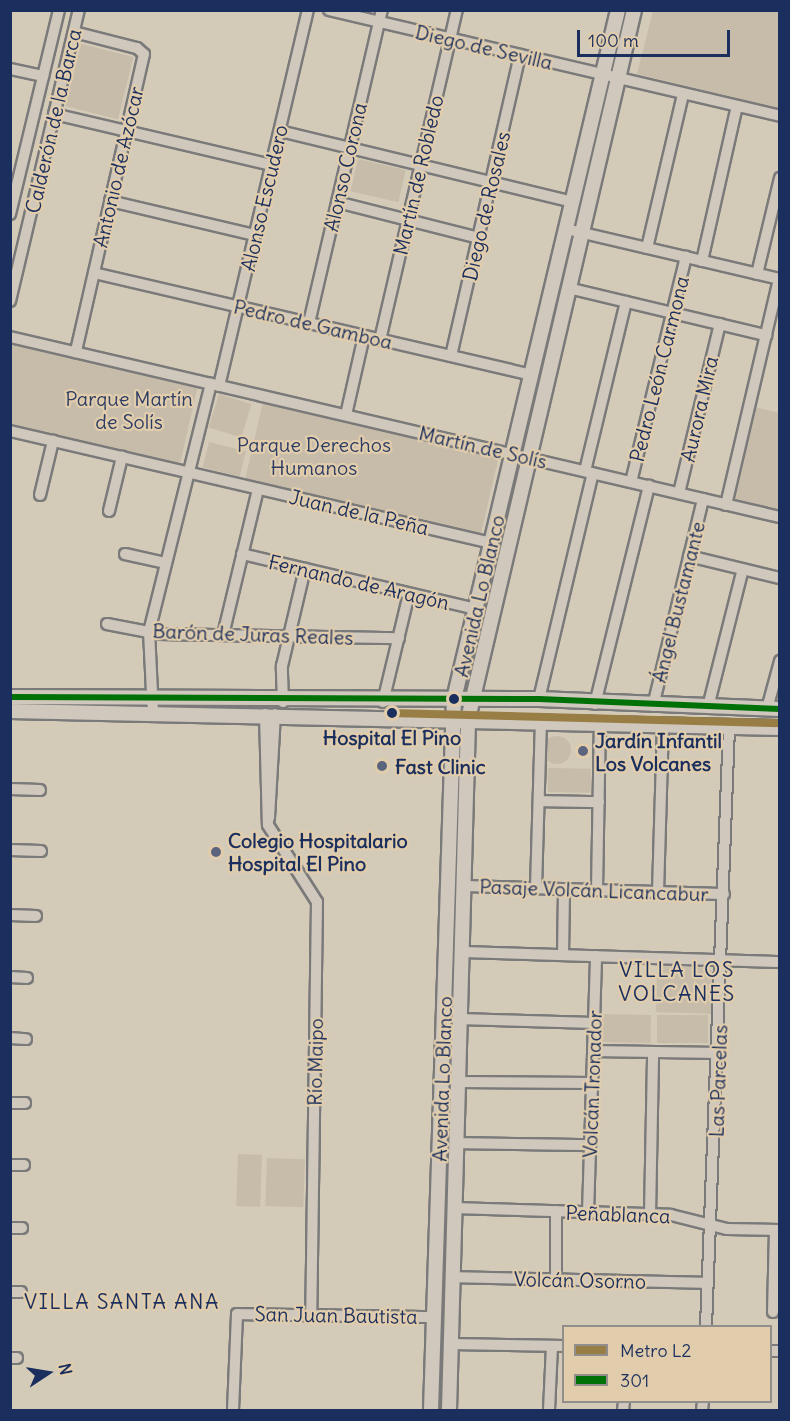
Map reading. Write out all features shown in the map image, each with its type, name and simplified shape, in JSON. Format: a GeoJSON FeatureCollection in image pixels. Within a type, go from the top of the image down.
{"type":"FeatureCollection","features":[{"type":"Feature","properties":{"kind":"main road","name":"Avenida Lo Blanco"},"geometry":{"type":"LineString","coordinates":[[431,1410],[454,699],[618,10]]}},
{"type":"Feature","properties":{"kind":"main road","name":"Avenida Lo Blanco"},"geometry":{"type":"LineString","coordinates":[[449,1410],[470,699],[634,10]]}},
{"type":"Feature","properties":{"kind":"main road"},"geometry":{"type":"LineString","coordinates":[[10,697],[270,714],[780,728]]}},
{"type":"Feature","properties":{"kind":"main road"},"geometry":{"type":"LineString","coordinates":[[10,711],[454,699],[539,699],[595,704],[773,709]]}},
{"type":"Feature","properties":{"kind":"street","name":"Calderón de la Barca"},"geometry":{"type":"LineString","coordinates":[[10,214],[59,10]]}},
{"type":"Feature","properties":{"kind":"street","name":"Calderón de la Barca"},"geometry":{"type":"LineString","coordinates":[[10,301],[79,10]]}},
{"type":"Feature","properties":{"kind":"street","name":"Alonso Escudero"},"geometry":{"type":"LineString","coordinates":[[151,706],[149,632],[189,472],[238,307],[308,10]]}},
{"type":"Feature","properties":{"kind":"street","name":"Diego de Sevilla"},"geometry":{"type":"LineString","coordinates":[[329,10],[780,116]]}},
{"type":"Feature","properties":{"kind":"street","name":"Alonso Corona"},"geometry":{"type":"LineString","coordinates":[[309,323],[382,10]]}},
{"type":"Feature","properties":{"kind":"street","name":"Martín de Robledo"},"geometry":{"type":"LineString","coordinates":[[380,340],[457,10]]}},
{"type":"Feature","properties":{"kind":"street","name":"Antonio de Azócar"},"geometry":{"type":"LineString","coordinates":[[74,32],[142,52],[76,352]]}},
{"type":"Feature","properties":{"kind":"street","name":"Diego de Rosales"},"geometry":{"type":"LineString","coordinates":[[451,356],[520,55]]}},
{"type":"Feature","properties":{"kind":"street"},"geometry":{"type":"LineString","coordinates":[[10,69],[43,76]]}},
{"type":"Feature","properties":{"kind":"street"},"geometry":{"type":"LineString","coordinates":[[647,248],[683,94]]}},
{"type":"Feature","properties":{"kind":"street"},"geometry":{"type":"LineString","coordinates":[[702,261],[737,106]]}},
{"type":"Feature","properties":{"kind":"street"},"geometry":{"type":"LineString","coordinates":[[54,114],[272,165]]}},
{"type":"Feature","properties":{"kind":"street"},"geometry":{"type":"LineString","coordinates":[[280,131],[573,202]]}},
{"type":"Feature","properties":{"kind":"street"},"geometry":{"type":"LineString","coordinates":[[757,274],[780,178]]}},
{"type":"Feature","properties":{"kind":"street"},"geometry":{"type":"LineString","coordinates":[[110,201],[255,235]]}},
{"type":"Feature","properties":{"kind":"street"},"geometry":{"type":"LineString","coordinates":[[337,202],[479,238]]}},
{"type":"Feature","properties":{"kind":"street"},"geometry":{"type":"LineString","coordinates":[[566,229],[779,279],[726,505]]}},
{"type":"Feature","properties":{"kind":"street","name":"Pedro León Carmona"},"geometry":{"type":"LineString","coordinates":[[631,482],[686,257]]}},
{"type":"Feature","properties":{"kind":"street","name":"Pedro de Gamboa"},"geometry":{"type":"LineString","coordinates":[[94,273],[531,375]]}},
{"type":"Feature","properties":{"kind":"street"},"geometry":{"type":"LineString","coordinates":[[568,288],[766,335]]}},
{"type":"Feature","properties":{"kind":"street"},"geometry":{"type":"LineString","coordinates":[[539,699],[626,302]]}},
{"type":"Feature","properties":{"kind":"street","name":"Aurora Mira"},"geometry":{"type":"LineString","coordinates":[[679,493],[720,324]]}},
{"type":"Feature","properties":{"kind":"street"},"geometry":{"type":"LineString","coordinates":[[346,415],[364,336]]}},
{"type":"Feature","properties":{"kind":"street","name":"Martín de Solís"},"geometry":{"type":"LineString","coordinates":[[10,337],[780,518]]}},
{"type":"Feature","properties":{"kind":"street","name":"Juan de la Peña"},"geometry":{"type":"LineString","coordinates":[[10,431],[492,543]]}},
{"type":"Feature","properties":{"kind":"street"},"geometry":{"type":"LineString","coordinates":[[40,495],[53,441]]}},
{"type":"Feature","properties":{"kind":"street"},"geometry":{"type":"LineString","coordinates":[[109,511],[122,457]]}},
{"type":"Feature","properties":{"kind":"street","name":"Pedro León Carmona"},"geometry":{"type":"LineString","coordinates":[[595,704],[649,486]]}},
{"type":"Feature","properties":{"kind":"street"},"geometry":{"type":"LineString","coordinates":[[223,635],[258,489]]}},
{"type":"Feature","properties":{"kind":"street","name":"Ángel Bustamante"},"geometry":{"type":"LineString","coordinates":[[653,706],[703,499]]}},
{"type":"Feature","properties":{"kind":"street"},"geometry":{"type":"LineString","coordinates":[[125,554],[166,563]]}},
{"type":"Feature","properties":{"kind":"street","name":"Fernando de Aragón"},"geometry":{"type":"LineString","coordinates":[[242,554],[476,609]]}},
{"type":"Feature","properties":{"kind":"street"},"geometry":{"type":"LineString","coordinates":[[689,556],[780,578]]}},
{"type":"Feature","properties":{"kind":"street"},"geometry":{"type":"LineString","coordinates":[[283,702],[281,671],[305,569]]}},
{"type":"Feature","properties":{"kind":"street"},"geometry":{"type":"LineString","coordinates":[[708,707],[742,569]]}},
{"type":"Feature","properties":{"kind":"street"},"geometry":{"type":"LineString","coordinates":[[383,702],[409,594]]}},
{"type":"Feature","properties":{"kind":"street","name":"Barón de Juras Reales"},"geometry":{"type":"LineString","coordinates":[[107,624],[149,632],[399,638]]}},
{"type":"Feature","properties":{"kind":"street"},"geometry":{"type":"LineString","coordinates":[[773,709],[780,661]]}},
{"type":"Feature","properties":{"kind":"street","name":"Río Maipo"},"geometry":{"type":"LineString","coordinates":[[270,714],[268,825],[317,902],[311,1315]]}},
{"type":"Feature","properties":{"kind":"street"},"geometry":{"type":"LineString","coordinates":[[536,888],[541,721]]}},
{"type":"Feature","properties":{"kind":"street"},"geometry":{"type":"LineString","coordinates":[[597,890],[600,723]]}},
{"type":"Feature","properties":{"kind":"street"},"geometry":{"type":"LineString","coordinates":[[658,892],[663,724]]}},
{"type":"Feature","properties":{"kind":"street","name":"Las Parcelas"},"geometry":{"type":"LineString","coordinates":[[706,1325],[719,1053],[729,727]]}},
{"type":"Feature","properties":{"kind":"street"},"geometry":{"type":"LineString","coordinates":[[10,789],[40,790]]}},
{"type":"Feature","properties":{"kind":"street"},"geometry":{"type":"LineString","coordinates":[[538,801],[599,802]]}},
{"type":"Feature","properties":{"kind":"street"},"geometry":{"type":"LineString","coordinates":[[10,850],[41,851]]}},
{"type":"Feature","properties":{"kind":"street","name":"Pasaje Volcán Licancabur"},"geometry":{"type":"LineString","coordinates":[[463,886],[724,894]]}},
{"type":"Feature","properties":{"kind":"street"},"geometry":{"type":"LineString","coordinates":[[562,955],[564,889]]}},
{"type":"Feature","properties":{"kind":"street"},"geometry":{"type":"LineString","coordinates":[[10,915],[36,916]]}},
{"type":"Feature","properties":{"kind":"street"},"geometry":{"type":"LineString","coordinates":[[461,952],[780,962]]}},
{"type":"Feature","properties":{"kind":"street","name":"Volcán Tronador"},"geometry":{"type":"LineString","coordinates":[[588,1213],[596,956]]}},
{"type":"Feature","properties":{"kind":"street"},"geometry":{"type":"LineString","coordinates":[[10,977],[27,978]]}},
{"type":"Feature","properties":{"kind":"street"},"geometry":{"type":"LineString","coordinates":[[459,1019],[594,1023]]}},
{"type":"Feature","properties":{"kind":"street"},"geometry":{"type":"LineString","coordinates":[[10,1038],[26,1039]]}},
{"type":"Feature","properties":{"kind":"street"},"geometry":{"type":"LineString","coordinates":[[593,1051],[719,1053]]}},
{"type":"Feature","properties":{"kind":"street"},"geometry":{"type":"LineString","coordinates":[[650,1215],[653,1052]]}},
{"type":"Feature","properties":{"kind":"street"},"geometry":{"type":"LineString","coordinates":[[458,1082],[592,1083]]}},
{"type":"Feature","properties":{"kind":"street"},"geometry":{"type":"LineString","coordinates":[[10,1103],[25,1103]]}},
{"type":"Feature","properties":{"kind":"street"},"geometry":{"type":"LineString","coordinates":[[456,1143],[590,1145]]}},
{"type":"Feature","properties":{"kind":"street"},"geometry":{"type":"LineString","coordinates":[[10,1165],[24,1165]]}},
{"type":"Feature","properties":{"kind":"street","name":"Peñablanca"},"geometry":{"type":"LineString","coordinates":[[454,1208],[650,1215],[712,1225],[777,1230]]}},
{"type":"Feature","properties":{"kind":"street"},"geometry":{"type":"LineString","coordinates":[[556,1211],[556,1280]]}},
{"type":"Feature","properties":{"kind":"street"},"geometry":{"type":"LineString","coordinates":[[10,1228],[22,1228]]}},
{"type":"Feature","properties":{"kind":"street"},"geometry":{"type":"LineString","coordinates":[[773,1312],[777,1230]]}},
{"type":"Feature","properties":{"kind":"street","name":"Volcán Osorno"},"geometry":{"type":"LineString","coordinates":[[453,1277],[708,1283]]}},
{"type":"Feature","properties":{"kind":"street","name":"San Juan Bautista"},"geometry":{"type":"LineString","coordinates":[[233,1410],[237,1314],[434,1317]]}},
{"type":"Feature","properties":{"kind":"street"},"geometry":{"type":"LineString","coordinates":[[451,1344],[562,1346]]}},
{"type":"Feature","properties":{"kind":"street"},"geometry":{"type":"LineString","coordinates":[[549,1410],[552,1346]]}},
{"type":"Feature","properties":{"kind":"green space"},"geometry":{"type":"Polygon","coordinates":[[[653,11],[779,11],[779,108],[637,74],[653,11]]]}},
{"type":"Feature","properties":{"kind":"green space"},"geometry":{"type":"Polygon","coordinates":[[[81,44],[133,57],[118,119],[66,106],[81,44]]]}},
{"type":"Feature","properties":{"kind":"green space"},"geometry":{"type":"Polygon","coordinates":[[[358,159],[406,170],[398,202],[351,191],[358,159]]]}},
{"type":"Feature","properties":{"kind":"green space","name":"Parque Martín de Solís"},"geometry":{"type":"Polygon","coordinates":[[[11,342],[198,385],[179,468],[10,429],[11,342]]]}},
{"type":"Feature","properties":{"kind":"green space"},"geometry":{"type":"Polygon","coordinates":[[[219,394],[252,404],[241,437],[209,427],[219,394]]]}},
{"type":"Feature","properties":{"kind":"green space","name":"Parque Derechos Humanos"},"geometry":{"type":"Polygon","coordinates":[[[263,402],[499,456],[480,537],[244,483],[263,402]]]}},
{"type":"Feature","properties":{"kind":"green space"},"geometry":{"type":"Polygon","coordinates":[[[755,407],[779,413],[779,513],[732,501],[755,407]]]}},
{"type":"Feature","properties":{"kind":"green space"},"geometry":{"type":"Polygon","coordinates":[[[209,442],[246,451],[240,476],[203,467],[209,442]]]}},
{"type":"Feature","properties":{"kind":"green space"},"geometry":{"type":"Polygon","coordinates":[[[557,736],[567,740],[571,750],[567,760],[557,764],[547,760],[543,750],[547,740],[557,736]]]}},
{"type":"Feature","properties":{"kind":"green space"},"geometry":{"type":"Polygon","coordinates":[[[548,768],[591,769],[591,793],[548,792],[548,768]]]}},
{"type":"Feature","properties":{"kind":"green space","name":"VILLA LOS VOLCANES"},"geometry":{"type":"Polygon","coordinates":[[[657,966],[709,968],[714,974],[713,1014],[656,1012],[657,966]]]}},
{"type":"Feature","properties":{"kind":"green space"},"geometry":{"type":"Polygon","coordinates":[[[600,1014],[651,1015],[651,1043],[600,1042],[600,1014]]]}},
{"type":"Feature","properties":{"kind":"green space"},"geometry":{"type":"Polygon","coordinates":[[[657,1015],[708,1015],[708,1043],[657,1043],[657,1015]]]}},
{"type":"Feature","properties":{"kind":"green space"},"geometry":{"type":"Polygon","coordinates":[[[238,1154],[262,1155],[260,1207],[236,1206],[238,1154]]]}},
{"type":"Feature","properties":{"kind":"green space"},"geometry":{"type":"Polygon","coordinates":[[[267,1158],[305,1159],[303,1207],[265,1206],[267,1158]]]}},
{"type":"Feature","properties":{"kind":"metro line","name":"L2"},"geometry":{"type":"LineString","coordinates":[[390,713],[780,723]]}},
{"type":"Feature","properties":{"kind":"transit line","name":"301"},"geometry":{"type":"LineString","coordinates":[[10,697],[539,699],[780,709]]}},
{"type":"Feature","properties":{"kind":"place","name":"Hospital El Pino"},"geometry":{"type":"Point","coordinates":[392,713]}},
{"type":"Feature","properties":{"kind":"place","name":"Jardín Infantil Los Volcanes"},"geometry":{"type":"Point","coordinates":[583,751]}},
{"type":"Feature","properties":{"kind":"place","name":"Fast Clinic"},"geometry":{"type":"Point","coordinates":[382,766]}},
{"type":"Feature","properties":{"kind":"place","name":"Colegio Hospitalario Hospital El Pino"},"geometry":{"type":"Point","coordinates":[216,852]}},
{"type":"Feature","properties":{"kind":"district","name":"VILLA LOS VOLCANES"},"geometry":{"type":"Point","coordinates":[677,982]}},
{"type":"Feature","properties":{"kind":"district","name":"VILLA SANTA ANA"},"geometry":{"type":"Point","coordinates":[122,1302]}}]}
